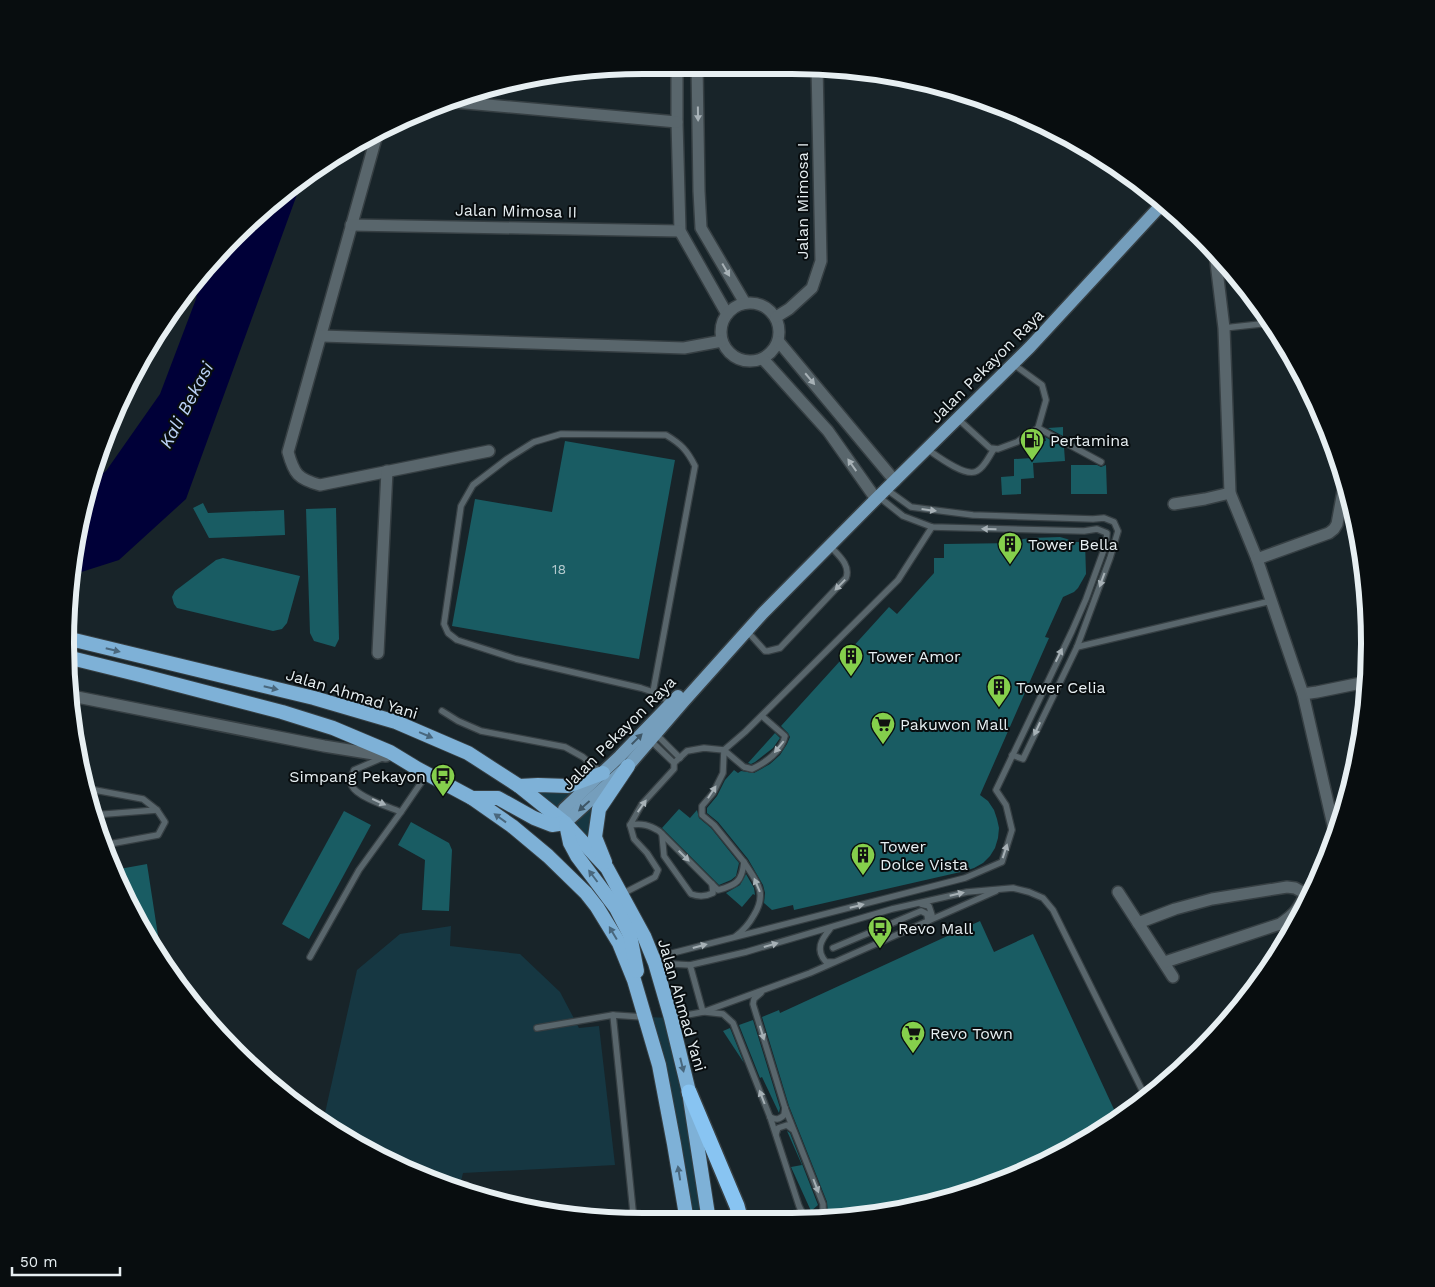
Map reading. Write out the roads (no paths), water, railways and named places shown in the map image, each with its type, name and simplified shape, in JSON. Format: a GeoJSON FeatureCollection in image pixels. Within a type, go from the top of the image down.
{"type":"FeatureCollection","features":[{"type":"Feature","properties":{"kind":"highway","name":"Jalan Ahmad Yani"},"geometry":{"type":"LineString","coordinates":[[74,640],[314,698],[396,722],[468,753],[518,786],[565,823],[608,868],[644,936],[654,961],[671,1018],[689,1092],[708,1213]]}},
{"type":"Feature","properties":{"kind":"highway"},"geometry":{"type":"LineString","coordinates":[[74,659],[282,712],[333,728],[390,752],[422,772]]}},
{"type":"Feature","properties":{"kind":"highway"},"geometry":{"type":"LineString","coordinates":[[75,668],[274,715],[386,756],[472,798],[512,826],[548,856],[586,893],[619,943],[634,980],[659,1065],[685,1213]]}},
{"type":"Feature","properties":{"kind":"highway"},"geometry":{"type":"LineString","coordinates":[[608,868],[595,837],[599,809],[628,766]]}},
{"type":"Feature","properties":{"kind":"highway"},"geometry":{"type":"LineString","coordinates":[[518,786],[568,786],[603,773]]}},
{"type":"Feature","properties":{"kind":"highway"},"geometry":{"type":"LineString","coordinates":[[472,798],[498,798],[534,818],[552,825],[565,823],[570,843],[577,856],[616,908],[630,936],[646,1017]]}},
{"type":"Feature","properties":{"kind":"highway"},"geometry":{"type":"LineString","coordinates":[[689,1092],[739,1213]]}},
{"type":"Feature","properties":{"kind":"main road","name":"Jalan Pekayon Raya"},"geometry":{"type":"LineString","coordinates":[[565,823],[564,809],[603,773],[1013,364],[1159,208]]}},
{"type":"Feature","properties":{"kind":"main road","name":"Jalan Pekayon Raya"},"geometry":{"type":"LineString","coordinates":[[565,823],[628,766],[746,631],[826,549]]}},
{"type":"Feature","properties":{"kind":"street"},"geometry":{"type":"LineString","coordinates":[[677,74],[680,231],[727,314]]}},
{"type":"Feature","properties":{"kind":"street"},"geometry":{"type":"LineString","coordinates":[[697,74],[701,228],[745,303]]}},
{"type":"Feature","properties":{"kind":"street","name":"Jalan Mimosa I"},"geometry":{"type":"LineString","coordinates":[[776,317],[789,309],[812,288],[821,261],[816,75]]}},
{"type":"Feature","properties":{"kind":"street"},"geometry":{"type":"LineString","coordinates":[[464,103],[677,122]]}},
{"type":"Feature","properties":{"kind":"street"},"geometry":{"type":"LineString","coordinates":[[375,142],[288,452],[293,470],[306,481],[320,485],[489,451]]}},
{"type":"Feature","properties":{"kind":"street"},"geometry":{"type":"LineString","coordinates":[[679,192],[699,191]]}},
{"type":"Feature","properties":{"kind":"street","name":"Jalan Mimosa II"},"geometry":{"type":"LineString","coordinates":[[351,225],[680,231]]}},
{"type":"Feature","properties":{"kind":"street"},"geometry":{"type":"LineString","coordinates":[[1217,265],[1224,328],[1230,493],[1257,559],[1303,694],[1332,822]]}},
{"type":"Feature","properties":{"kind":"street"},"geometry":{"type":"LineString","coordinates":[[745,303],[757,304],[768,308],[776,317],[780,330],[779,342],[773,352],[764,359],[751,362],[738,359],[728,352],[722,341],[721,332],[722,323],[727,314],[735,307],[745,303]]}},
{"type":"Feature","properties":{"kind":"street"},"geometry":{"type":"LineString","coordinates":[[322,336],[684,348],[722,341]]}},
{"type":"Feature","properties":{"kind":"street"},"geometry":{"type":"LineString","coordinates":[[779,342],[884,491]]}},
{"type":"Feature","properties":{"kind":"street"},"geometry":{"type":"LineString","coordinates":[[764,359],[884,491]]}},
{"type":"Feature","properties":{"kind":"street"},"geometry":{"type":"LineString","coordinates":[[378,653],[387,471]]}},
{"type":"Feature","properties":{"kind":"street"},"geometry":{"type":"LineString","coordinates":[[1174,504],[1230,493]]}},
{"type":"Feature","properties":{"kind":"street"},"geometry":{"type":"LineString","coordinates":[[1257,559],[1328,533],[1334,529],[1342,496]]}},
{"type":"Feature","properties":{"kind":"street"},"geometry":{"type":"LineString","coordinates":[[1303,694],[1360,683]]}},
{"type":"Feature","properties":{"kind":"street"},"geometry":{"type":"LineString","coordinates":[[77,697],[324,746],[386,756]]}},
{"type":"Feature","properties":{"kind":"street"},"geometry":{"type":"LineString","coordinates":[[1138,924],[1175,909],[1212,899],[1286,887],[1304,891]]}},
{"type":"Feature","properties":{"kind":"street"},"geometry":{"type":"LineString","coordinates":[[1118,892],[1173,977]]}},
{"type":"Feature","properties":{"kind":"street"},"geometry":{"type":"LineString","coordinates":[[1165,962],[1280,924],[1291,916]]}},
{"type":"Feature","properties":{"kind":"lane"},"geometry":{"type":"LineString","coordinates":[[1224,328],[1263,324]]}},
{"type":"Feature","properties":{"kind":"lane"},"geometry":{"type":"LineString","coordinates":[[957,418],[990,448],[994,449],[1003,448],[1017,442],[1038,428],[1046,400],[1042,385],[1013,364]]}},
{"type":"Feature","properties":{"kind":"lane"},"geometry":{"type":"LineString","coordinates":[[1038,428],[1101,462]]}},
{"type":"Feature","properties":{"kind":"lane"},"geometry":{"type":"LineString","coordinates":[[653,692],[695,466],[689,453],[679,442],[666,434],[561,434],[534,442],[474,485],[461,506],[444,624],[448,633],[457,640],[516,658],[641,688],[653,692],[672,703]]}},
{"type":"Feature","properties":{"kind":"lane"},"geometry":{"type":"LineString","coordinates":[[926,449],[960,470],[970,473],[976,472],[982,467],[994,449]]}},
{"type":"Feature","properties":{"kind":"lane"},"geometry":{"type":"LineString","coordinates":[[654,961],[965,878],[1002,862],[1012,830],[1006,805],[996,790],[1082,607],[1106,544],[1107,533],[1097,529],[1084,531],[932,527],[903,516],[884,491]]}},
{"type":"Feature","properties":{"kind":"lane"},"geometry":{"type":"LineString","coordinates":[[884,491],[911,507],[973,515],[1104,518],[1114,522],[1118,531],[1077,647],[1023,759],[1012,755]]}},
{"type":"Feature","properties":{"kind":"lane"},"geometry":{"type":"LineString","coordinates":[[735,938],[749,925],[759,908],[762,896],[757,882],[744,862],[714,825],[702,815],[702,806],[713,793],[723,772],[724,750],[762,716],[898,580],[932,527]]}},
{"type":"Feature","properties":{"kind":"lane"},"geometry":{"type":"LineString","coordinates":[[746,631],[765,650],[780,648],[846,578],[848,573],[847,566],[826,549]]}},
{"type":"Feature","properties":{"kind":"lane"},"geometry":{"type":"LineString","coordinates":[[1077,647],[1271,601]]}},
{"type":"Feature","properties":{"kind":"lane"},"geometry":{"type":"LineString","coordinates":[[442,711],[458,721],[481,731],[565,747],[583,757],[603,773]]}},
{"type":"Feature","properties":{"kind":"lane"},"geometry":{"type":"LineString","coordinates":[[674,763],[687,751],[704,748],[724,750],[744,767],[752,769],[760,765],[782,745],[785,736],[762,716]]}},
{"type":"Feature","properties":{"kind":"lane"},"geometry":{"type":"LineString","coordinates":[[654,738],[680,758]]}},
{"type":"Feature","properties":{"kind":"lane"},"geometry":{"type":"LineString","coordinates":[[622,894],[655,877],[658,870],[647,853],[634,839],[630,825],[642,804],[674,769],[674,763],[654,738]]}},
{"type":"Feature","properties":{"kind":"lane"},"geometry":{"type":"LineString","coordinates":[[386,756],[354,770],[350,781],[352,787],[360,794],[401,812]]}},
{"type":"Feature","properties":{"kind":"lane"},"geometry":{"type":"LineString","coordinates":[[310,957],[359,870],[401,812],[422,772]]}},
{"type":"Feature","properties":{"kind":"lane"},"geometry":{"type":"LineString","coordinates":[[93,790],[143,799],[157,810],[165,822],[158,835],[110,844]]}},
{"type":"Feature","properties":{"kind":"lane"},"geometry":{"type":"LineString","coordinates":[[100,814],[157,810]]}},
{"type":"Feature","properties":{"kind":"lane"},"geometry":{"type":"LineString","coordinates":[[630,825],[642,824],[650,826],[662,834],[718,890],[738,882],[743,873],[744,862]]}},
{"type":"Feature","properties":{"kind":"lane"},"geometry":{"type":"LineString","coordinates":[[662,834],[664,856],[691,894],[698,897],[714,893],[712,884]]}},
{"type":"Feature","properties":{"kind":"lane"},"geometry":{"type":"LineString","coordinates":[[654,961],[690,965],[746,952],[892,909],[967,892],[1001,888],[1013,888],[1029,892],[1043,898],[1053,910],[1143,1092]]}},
{"type":"Feature","properties":{"kind":"lane"},"geometry":{"type":"LineString","coordinates":[[671,1018],[703,1012],[810,973],[1001,888]]}},
{"type":"Feature","properties":{"kind":"lane"},"geometry":{"type":"LineString","coordinates":[[914,904],[929,906],[932,915],[928,921]]}},
{"type":"Feature","properties":{"kind":"lane"},"geometry":{"type":"LineString","coordinates":[[833,948],[921,910],[927,914],[928,921]]}},
{"type":"Feature","properties":{"kind":"lane"},"geometry":{"type":"LineString","coordinates":[[830,928],[821,941],[819,951],[826,962],[840,960]]}},
{"type":"Feature","properties":{"kind":"lane"},"geometry":{"type":"LineString","coordinates":[[690,965],[703,1012]]}},
{"type":"Feature","properties":{"kind":"lane"},"geometry":{"type":"LineString","coordinates":[[764,990],[754,999],[753,1004],[785,1108],[823,1204],[823,1212]]}},
{"type":"Feature","properties":{"kind":"lane"},"geometry":{"type":"LineString","coordinates":[[703,1012],[723,1014],[733,1023],[770,1117],[803,1213]]}},
{"type":"Feature","properties":{"kind":"lane"},"geometry":{"type":"LineString","coordinates":[[536,1028],[613,1015],[646,1017]]}},
{"type":"Feature","properties":{"kind":"lane"},"geometry":{"type":"LineString","coordinates":[[613,1015],[633,1213]]}},
{"type":"Feature","properties":{"kind":"lane"},"geometry":{"type":"LineString","coordinates":[[770,1117],[779,1119],[784,1115],[785,1108]]}},
{"type":"Feature","properties":{"kind":"lane"},"geometry":{"type":"LineString","coordinates":[[777,1138],[776,1132],[778,1128],[787,1124],[796,1135]]}},
{"type":"Feature","properties":{"kind":"water","name":"Kali Bekasi"},"geometry":{"type":"Polygon","coordinates":[[[299,190],[186,499],[119,560],[79,573],[85,532],[99,475],[106,471],[160,394],[196,299],[198,289],[215,268],[268,215],[299,190]]]}},
{"type":"Feature","properties":{"kind":"place","name":"Pertamina"},"geometry":{"type":"Point","coordinates":[1032,461]}},
{"type":"Feature","properties":{"kind":"place","name":"Tower Bella"},"geometry":{"type":"Point","coordinates":[1010,565]}},
{"type":"Feature","properties":{"kind":"place","name":"Tower Amor"},"geometry":{"type":"Point","coordinates":[851,677]}},
{"type":"Feature","properties":{"kind":"place","name":"Tower Celia"},"geometry":{"type":"Point","coordinates":[999,708]}},
{"type":"Feature","properties":{"kind":"place","name":"Pakuwon Mall"},"geometry":{"type":"Point","coordinates":[883,745]}},
{"type":"Feature","properties":{"kind":"place","name":"Simpang Pekayon"},"geometry":{"type":"Point","coordinates":[443,797]}},
{"type":"Feature","properties":{"kind":"place","name":"Tower Dolce Vista"},"geometry":{"type":"Point","coordinates":[863,876]}},
{"type":"Feature","properties":{"kind":"place","name":"Revo Mall"},"geometry":{"type":"Point","coordinates":[880,949]}},
{"type":"Feature","properties":{"kind":"place","name":"Revo Town"},"geometry":{"type":"Point","coordinates":[913,1054]}}]}
